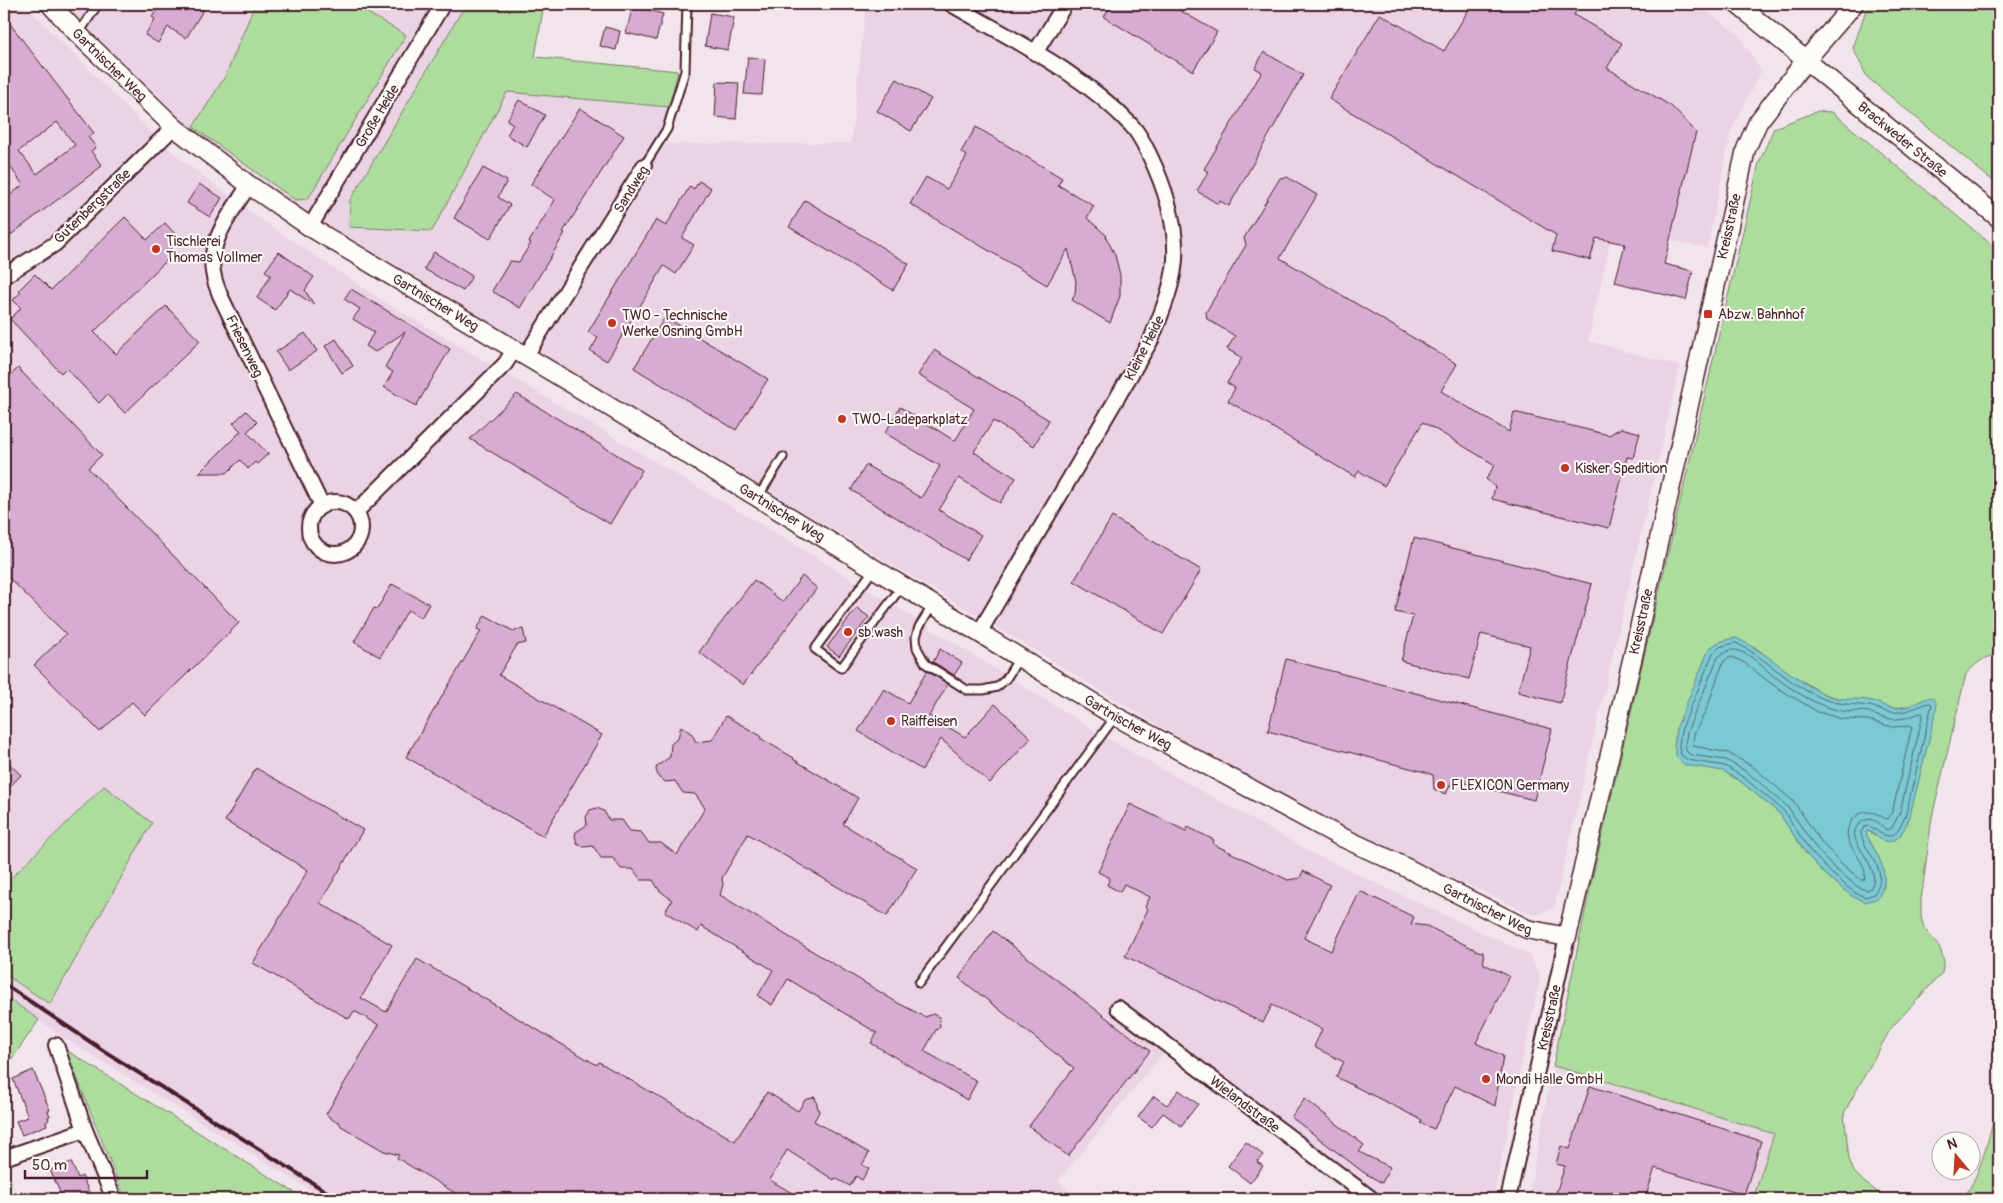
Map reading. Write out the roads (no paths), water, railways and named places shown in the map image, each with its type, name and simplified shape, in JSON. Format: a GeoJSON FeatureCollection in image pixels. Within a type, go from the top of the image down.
{"type":"FeatureCollection","features":[{"type":"Feature","properties":{"kind":"street","name":"Gartnischer Weg"},"geometry":{"type":"LineString","coordinates":[[50,4],[78,34],[174,127],[248,185],[310,227],[574,385],[1115,716],[1336,835],[1391,860],[1527,929],[1567,937]]}},
{"type":"Feature","properties":{"kind":"street","name":"Große Heide"},"geometry":{"type":"LineString","coordinates":[[310,227],[443,4]]}},
{"type":"Feature","properties":{"kind":"street","name":"Kleine Heide"},"geometry":{"type":"LineString","coordinates":[[952,4],[1078,78],[1131,125],[1139,135],[1162,181],[1173,221],[1175,260],[1166,302],[1151,340],[979,633]]}},
{"type":"Feature","properties":{"kind":"street"},"geometry":{"type":"LineString","coordinates":[[1035,53],[1065,4]]}},
{"type":"Feature","properties":{"kind":"street","name":"Brackweder Straße"},"geometry":{"type":"LineString","coordinates":[[1737,4],[1999,218]]}},
{"type":"Feature","properties":{"kind":"street","name":"Kreisstraße"},"geometry":{"type":"LineString","coordinates":[[1508,1199],[1633,656],[1746,149],[1758,122],[1805,60],[1854,4]]}},
{"type":"Feature","properties":{"kind":"street","name":"Gutenbergstraße"},"geometry":{"type":"LineString","coordinates":[[4,276],[55,244],[174,127]]}},
{"type":"Feature","properties":{"kind":"street","name":"Sandweg"},"geometry":{"type":"LineString","coordinates":[[520,354],[644,166]]}},
{"type":"Feature","properties":{"kind":"street","name":"Friesenweg"},"geometry":{"type":"LineString","coordinates":[[248,185],[217,238],[213,254],[213,276],[220,295],[322,506]]}},
{"type":"Feature","properties":{"kind":"street"},"geometry":{"type":"LineString","coordinates":[[356,512],[505,364],[520,354]]}},
{"type":"Feature","properties":{"kind":"street"},"geometry":{"type":"LineString","coordinates":[[336,502],[344,504],[356,512],[360,520],[360,538],[349,551],[341,554],[332,554],[317,548],[309,533],[311,518],[322,506],[336,502]]}},
{"type":"Feature","properties":{"kind":"street","name":"Wielandstraße"},"geometry":{"type":"LineString","coordinates":[[1118,1008],[1372,1199]]}},
{"type":"Feature","properties":{"kind":"street"},"geometry":{"type":"LineString","coordinates":[[56,1045],[85,1130],[114,1199]]}},
{"type":"Feature","properties":{"kind":"street"},"geometry":{"type":"LineString","coordinates":[[4,1158],[85,1130]]}},
{"type":"Feature","properties":{"kind":"lane"},"geometry":{"type":"LineString","coordinates":[[78,34],[98,4]]}},
{"type":"Feature","properties":{"kind":"lane","name":"Sandweg"},"geometry":{"type":"LineString","coordinates":[[644,166],[668,129],[685,71],[687,4]]}},
{"type":"Feature","properties":{"kind":"lane"},"geometry":{"type":"LineString","coordinates":[[758,497],[783,457]]}},
{"type":"Feature","properties":{"kind":"lane"},"geometry":{"type":"LineString","coordinates":[[874,568],[815,649],[841,668],[902,586]]}},
{"type":"Feature","properties":{"kind":"lane"},"geometry":{"type":"LineString","coordinates":[[933,605],[919,627],[916,637],[917,648],[926,664],[967,690],[983,690],[997,686],[1006,679],[1019,658]]}},
{"type":"Feature","properties":{"kind":"lane"},"geometry":{"type":"LineString","coordinates":[[919,983],[1115,716]]}},
{"type":"Feature","properties":{"kind":"water"},"geometry":{"type":"Polygon","coordinates":[[[1736,638],[1824,694],[1843,699],[1873,701],[1895,708],[1909,706],[1931,697],[1935,701],[1936,711],[1906,826],[1900,836],[1891,841],[1880,839],[1869,831],[1866,833],[1882,864],[1884,872],[1884,880],[1878,898],[1866,902],[1853,897],[1828,877],[1807,855],[1779,813],[1740,781],[1723,771],[1685,765],[1677,758],[1674,746],[1676,729],[1709,649],[1722,641],[1736,638]]]}},
{"type":"Feature","properties":{"kind":"railway"},"geometry":{"type":"LineString","coordinates":[[4,984],[104,1051],[338,1199]]}},
{"type":"Feature","properties":{"kind":"place","name":"Tischlerei Thomas Vollmer"},"geometry":{"type":"Point","coordinates":[156,249]}},
{"type":"Feature","properties":{"kind":"place","name":"Abzw. Bahnhof"},"geometry":{"type":"Point","coordinates":[1708,314]}},
{"type":"Feature","properties":{"kind":"place","name":"TWO - Technische Werke Osning GmbH"},"geometry":{"type":"Point","coordinates":[612,323]}},
{"type":"Feature","properties":{"kind":"place","name":"TWO-Ladeparkplatz"},"geometry":{"type":"Point","coordinates":[842,419]}},
{"type":"Feature","properties":{"kind":"place","name":"Kisker Spedition"},"geometry":{"type":"Point","coordinates":[1565,468]}},
{"type":"Feature","properties":{"kind":"place","name":"sb.wash"},"geometry":{"type":"Point","coordinates":[848,632]}},
{"type":"Feature","properties":{"kind":"place","name":"Raiffeisen"},"geometry":{"type":"Point","coordinates":[891,721]}},
{"type":"Feature","properties":{"kind":"place","name":"FLEXICON Germany"},"geometry":{"type":"Point","coordinates":[1441,785]}},
{"type":"Feature","properties":{"kind":"place","name":"Mondi Halle GmbH"},"geometry":{"type":"Point","coordinates":[1486,1079]}}]}
